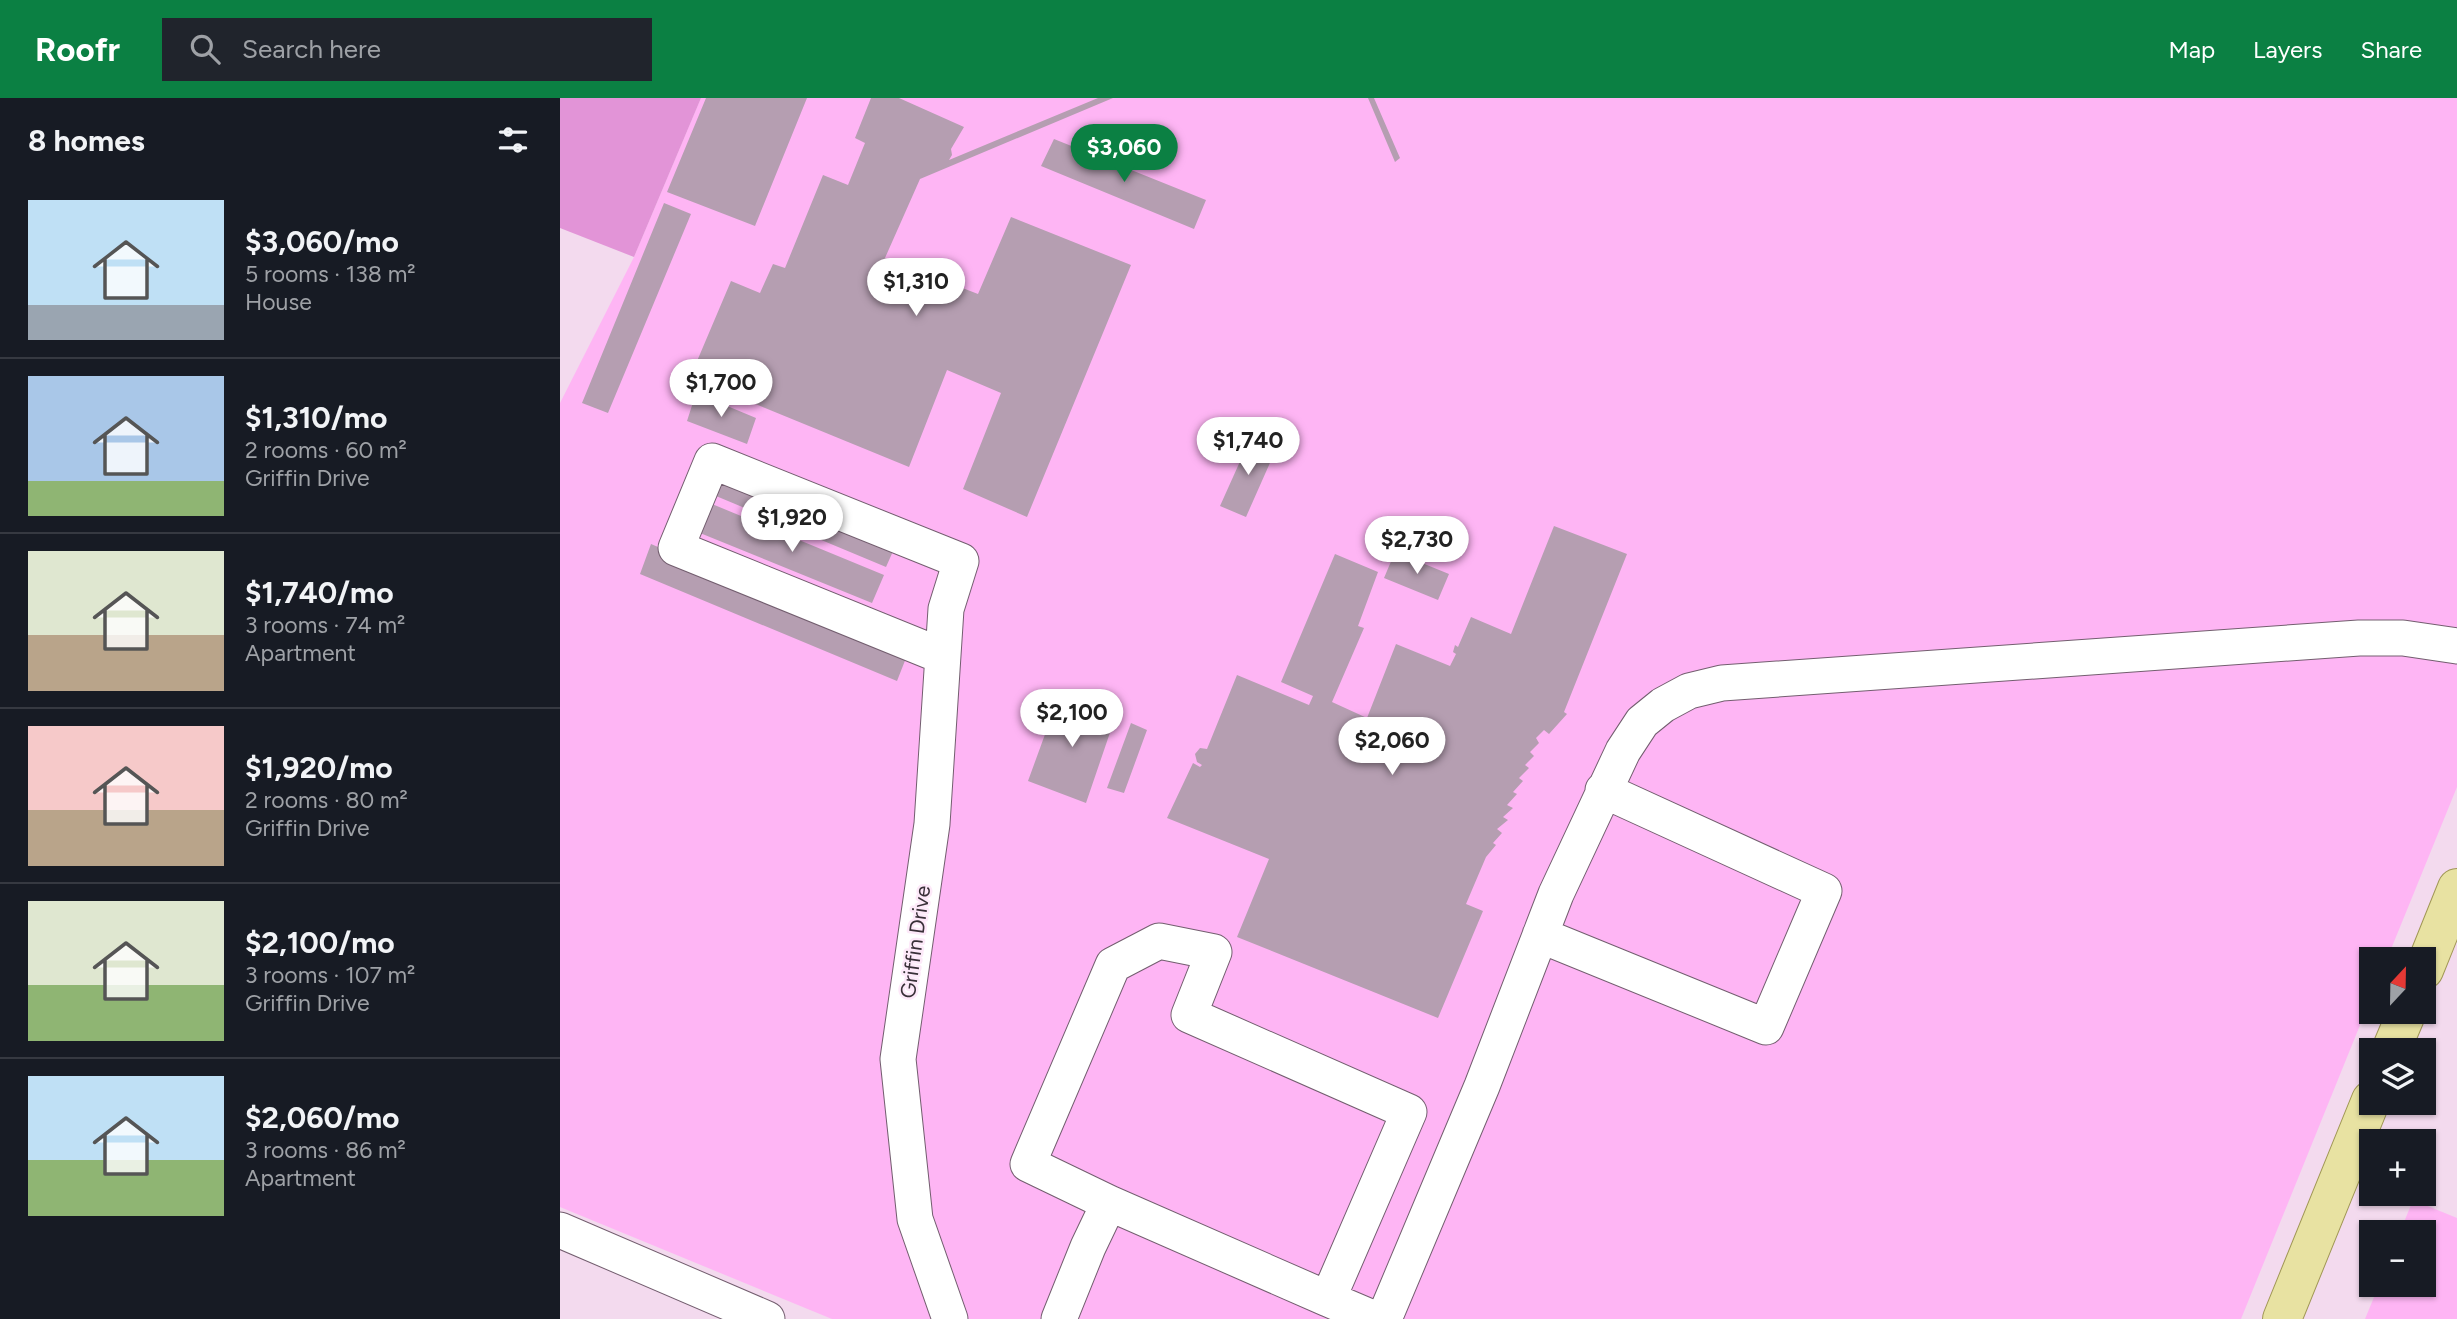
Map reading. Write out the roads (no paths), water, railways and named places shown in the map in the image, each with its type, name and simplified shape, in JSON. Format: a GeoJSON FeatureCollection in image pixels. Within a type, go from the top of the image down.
{"type":"FeatureCollection","features":[{"type":"Feature","properties":{"kind":"main road"},"geometry":{"type":"LineString","coordinates":[[2433,947],[2457,888]]}},
{"type":"Feature","properties":{"kind":"main road"},"geometry":{"type":"LineString","coordinates":[[2282,1319],[2365,1115]]}},
{"type":"Feature","properties":{"kind":"street","name":"Griffin Drive"},"geometry":{"type":"LineString","coordinates":[[942,656],[676,548],[712,461],[961,561],[946,609],[932,824],[898,1059],[915,1219],[950,1319]]}},
{"type":"Feature","properties":{"kind":"street"},"geometry":{"type":"LineString","coordinates":[[1384,1319],[1482,1086],[1540,935],[1603,790],[1623,751],[1642,723],[1663,705],[1689,691],[1722,683],[2359,638],[2403,638],[2457,646]]}},
{"type":"Feature","properties":{"kind":"street"},"geometry":{"type":"LineString","coordinates":[[1540,935],[1766,1027],[1824,891],[1603,790]]}},
{"type":"Feature","properties":{"kind":"street"},"geometry":{"type":"LineString","coordinates":[[1328,1299],[1409,1112],[1189,1015],[1214,952],[1159,941],[1114,965],[1028,1164],[1109,1203],[1328,1299],[1375,1319]]}},
{"type":"Feature","properties":{"kind":"street"},"geometry":{"type":"LineString","coordinates":[[1059,1319],[1109,1203]]}},
{"type":"Feature","properties":{"kind":"street"},"geometry":{"type":"LineString","coordinates":[[560,1230],[767,1319]]}}]}
